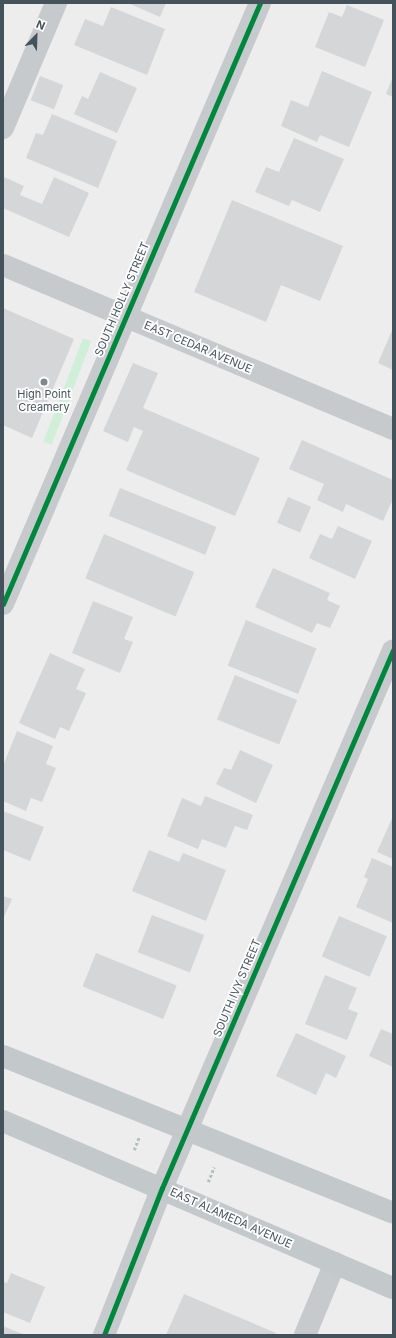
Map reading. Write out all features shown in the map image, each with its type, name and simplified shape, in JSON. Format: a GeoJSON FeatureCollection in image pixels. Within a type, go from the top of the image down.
{"type":"FeatureCollection","features":[{"type":"Feature","properties":{"kind":"main road"},"geometry":{"type":"LineString","coordinates":[[3,1056],[393,1213]]}},
{"type":"Feature","properties":{"kind":"main road","name":"EAST ALAMEDA AVENUE"},"geometry":{"type":"LineString","coordinates":[[3,1121],[393,1288]]}},
{"type":"Feature","properties":{"kind":"street"},"geometry":{"type":"LineString","coordinates":[[3,128],[56,3]]}},
{"type":"Feature","properties":{"kind":"street","name":"SOUTH HOLLY STREET"},"geometry":{"type":"LineString","coordinates":[[3,604],[260,3]]}},
{"type":"Feature","properties":{"kind":"street","name":"EAST CEDAR AVENUE"},"geometry":{"type":"LineString","coordinates":[[3,265],[393,429]]}},
{"type":"Feature","properties":{"kind":"street","name":"SOUTH IVY STREET"},"geometry":{"type":"LineString","coordinates":[[104,1335],[162,1188],[393,650]]}},
{"type":"Feature","properties":{"kind":"street"},"geometry":{"type":"LineString","coordinates":[[305,1335],[335,1263]]}},
{"type":"Feature","properties":{"kind":"path"},"geometry":{"type":"LineString","coordinates":[[133,1152],[141,1132]]}},
{"type":"Feature","properties":{"kind":"path"},"geometry":{"type":"LineString","coordinates":[[208,1182],[215,1165]]}},
{"type":"Feature","properties":{"kind":"green space"},"geometry":{"type":"Polygon","coordinates":[[[83,338],[91,341],[52,445],[43,442],[83,338]]]}},
{"type":"Feature","properties":{"kind":"building"},"geometry":{"type":"Polygon","coordinates":[[[128,3],[166,3],[160,17],[128,3]]]}},
{"type":"Feature","properties":{"kind":"building"},"geometry":{"type":"Polygon","coordinates":[[[347,5],[384,20],[365,67],[315,47],[329,12],[342,17],[347,5]]]}},
{"type":"Feature","properties":{"kind":"building"},"geometry":{"type":"Polygon","coordinates":[[[111,7],[165,29],[147,75],[74,45],[85,19],[103,26],[111,7]]]}},
{"type":"Feature","properties":{"kind":"building"},"geometry":{"type":"Polygon","coordinates":[[[322,71],[372,92],[349,147],[320,135],[317,142],[281,126],[291,100],[308,107],[322,71]]]}},
{"type":"Feature","properties":{"kind":"building"},"geometry":{"type":"Polygon","coordinates":[[[100,72],[137,88],[117,133],[74,114],[82,96],[88,99],[100,72]]]}},
{"type":"Feature","properties":{"kind":"building"},"geometry":{"type":"Polygon","coordinates":[[[40,76],[63,85],[54,109],[31,100],[40,76]]]}},
{"type":"Feature","properties":{"kind":"building"},"geometry":{"type":"Polygon","coordinates":[[[393,76],[393,97],[386,94],[393,76]]]}},
{"type":"Feature","properties":{"kind":"building"},"geometry":{"type":"Polygon","coordinates":[[[52,114],[117,141],[98,188],[26,158],[36,133],[43,135],[52,114]]]}},
{"type":"Feature","properties":{"kind":"building"},"geometry":{"type":"Polygon","coordinates":[[[294,138],[344,159],[320,212],[292,200],[289,206],[255,192],[266,167],[279,172],[294,138]]]}},
{"type":"Feature","properties":{"kind":"building"},"geometry":{"type":"Polygon","coordinates":[[[4,177],[24,186],[20,195],[42,204],[54,177],[89,193],[69,237],[3,208],[4,177]]]}},
{"type":"Feature","properties":{"kind":"building"},"geometry":{"type":"Polygon","coordinates":[[[232,200],[343,246],[320,301],[281,285],[266,322],[194,292],[232,200]]]}},
{"type":"Feature","properties":{"kind":"building"},"geometry":{"type":"Polygon","coordinates":[[[3,308],[74,339],[32,438],[3,425],[3,308]]]}},
{"type":"Feature","properties":{"kind":"building"},"geometry":{"type":"Polygon","coordinates":[[[393,328],[393,370],[378,363],[393,328]]]}},
{"type":"Feature","properties":{"kind":"building"},"geometry":{"type":"Polygon","coordinates":[[[133,363],[158,373],[143,408],[260,458],[235,516],[126,470],[143,431],[134,427],[128,442],[103,431],[133,363]]]}},
{"type":"Feature","properties":{"kind":"building"},"geometry":{"type":"Polygon","coordinates":[[[302,440],[393,480],[393,499],[383,521],[346,504],[343,512],[317,500],[324,484],[289,469],[302,440]]]}},
{"type":"Feature","properties":{"kind":"building"},"geometry":{"type":"Polygon","coordinates":[[[120,488],[216,527],[205,555],[109,516],[120,488]]]}},
{"type":"Feature","properties":{"kind":"building"},"geometry":{"type":"Polygon","coordinates":[[[288,497],[311,507],[300,533],[277,523],[288,497]]]}},
{"type":"Feature","properties":{"kind":"building"},"geometry":{"type":"Polygon","coordinates":[[[338,526],[372,541],[355,579],[309,558],[320,534],[332,539],[338,526]]]}},
{"type":"Feature","properties":{"kind":"building"},"geometry":{"type":"Polygon","coordinates":[[[104,534],[194,572],[175,616],[85,578],[104,534]]]}},
{"type":"Feature","properties":{"kind":"building"},"geometry":{"type":"Polygon","coordinates":[[[273,568],[330,593],[327,600],[340,606],[330,628],[317,623],[312,633],[255,607],[273,568]]]}},
{"type":"Feature","properties":{"kind":"building"},"geometry":{"type":"Polygon","coordinates":[[[93,601],[133,617],[124,639],[133,642],[120,673],[72,653],[93,601]]]}},
{"type":"Feature","properties":{"kind":"building"},"geometry":{"type":"Polygon","coordinates":[[[246,620],[316,648],[298,694],[228,665],[246,620]]]}},
{"type":"Feature","properties":{"kind":"building"},"geometry":{"type":"Polygon","coordinates":[[[50,653],[85,669],[76,689],[86,693],[69,731],[60,727],[55,739],[19,723],[50,653]]]}},
{"type":"Feature","properties":{"kind":"building"},"geometry":{"type":"Polygon","coordinates":[[[235,675],[297,700],[279,745],[217,720],[235,675]]]}},
{"type":"Feature","properties":{"kind":"building"},"geometry":{"type":"Polygon","coordinates":[[[17,731],[53,746],[46,764],[56,768],[42,802],[31,798],[26,811],[3,801],[3,766],[17,731]]]}},
{"type":"Feature","properties":{"kind":"building"},"geometry":{"type":"Polygon","coordinates":[[[240,750],[273,765],[256,803],[216,784],[224,768],[231,770],[240,750]]]}},
{"type":"Feature","properties":{"kind":"building"},"geometry":{"type":"Polygon","coordinates":[[[205,796],[253,815],[247,830],[235,826],[226,848],[202,839],[198,849],[167,836],[182,798],[201,806],[205,796]]]}},
{"type":"Feature","properties":{"kind":"building"},"geometry":{"type":"Polygon","coordinates":[[[3,811],[44,827],[30,861],[3,850],[3,811]]]}},
{"type":"Feature","properties":{"kind":"building"},"geometry":{"type":"Polygon","coordinates":[[[393,816],[393,859],[377,852],[393,816]]]}},
{"type":"Feature","properties":{"kind":"building"},"geometry":{"type":"Polygon","coordinates":[[[149,850],[179,862],[183,853],[226,870],[206,921],[132,891],[149,850]]]}},
{"type":"Feature","properties":{"kind":"building"},"geometry":{"type":"Polygon","coordinates":[[[372,858],[393,867],[393,923],[356,907],[368,879],[364,877],[372,858]]]}},
{"type":"Feature","properties":{"kind":"building"},"geometry":{"type":"Polygon","coordinates":[[[3,896],[12,899],[3,919],[3,896]]]}},
{"type":"Feature","properties":{"kind":"building"},"geometry":{"type":"Polygon","coordinates":[[[152,915],[204,935],[190,972],[138,952],[152,915]]]}},
{"type":"Feature","properties":{"kind":"building"},"geometry":{"type":"Polygon","coordinates":[[[339,916],[387,936],[370,977],[322,957],[339,916]]]}},
{"type":"Feature","properties":{"kind":"building"},"geometry":{"type":"Polygon","coordinates":[[[96,953],[177,986],[163,1019],[83,986],[96,953]]]}},
{"type":"Feature","properties":{"kind":"building"},"geometry":{"type":"Polygon","coordinates":[[[325,975],[357,988],[348,1009],[358,1013],[347,1040],[305,1024],[325,975]]]}},
{"type":"Feature","properties":{"kind":"building"},"geometry":{"type":"Polygon","coordinates":[[[381,1029],[393,1034],[393,1067],[369,1056],[381,1029]]]}},
{"type":"Feature","properties":{"kind":"building"},"geometry":{"type":"Polygon","coordinates":[[[296,1033],[346,1056],[336,1078],[326,1073],[316,1095],[276,1076],[296,1033]]]}},
{"type":"Feature","properties":{"kind":"building"},"geometry":{"type":"Polygon","coordinates":[[[11,1273],[45,1287],[30,1323],[3,1312],[3,1282],[7,1283],[11,1273]]]}},
{"type":"Feature","properties":{"kind":"building"},"geometry":{"type":"Polygon","coordinates":[[[184,1294],[276,1333],[275,1335],[166,1335],[184,1294]]]}},
{"type":"Feature","properties":{"kind":"building"},"geometry":{"type":"Polygon","coordinates":[[[3,1326],[25,1335],[3,1335],[3,1326]]]}},
{"type":"Feature","properties":{"kind":"cycle path"},"geometry":{"type":"LineString","coordinates":[[3,604],[260,3]]}},
{"type":"Feature","properties":{"kind":"cycle path"},"geometry":{"type":"LineString","coordinates":[[104,1335],[162,1188],[393,650]]}},
{"type":"Feature","properties":{"kind":"place","name":"High Point Creamery"},"geometry":{"type":"Point","coordinates":[44,382]}}]}
